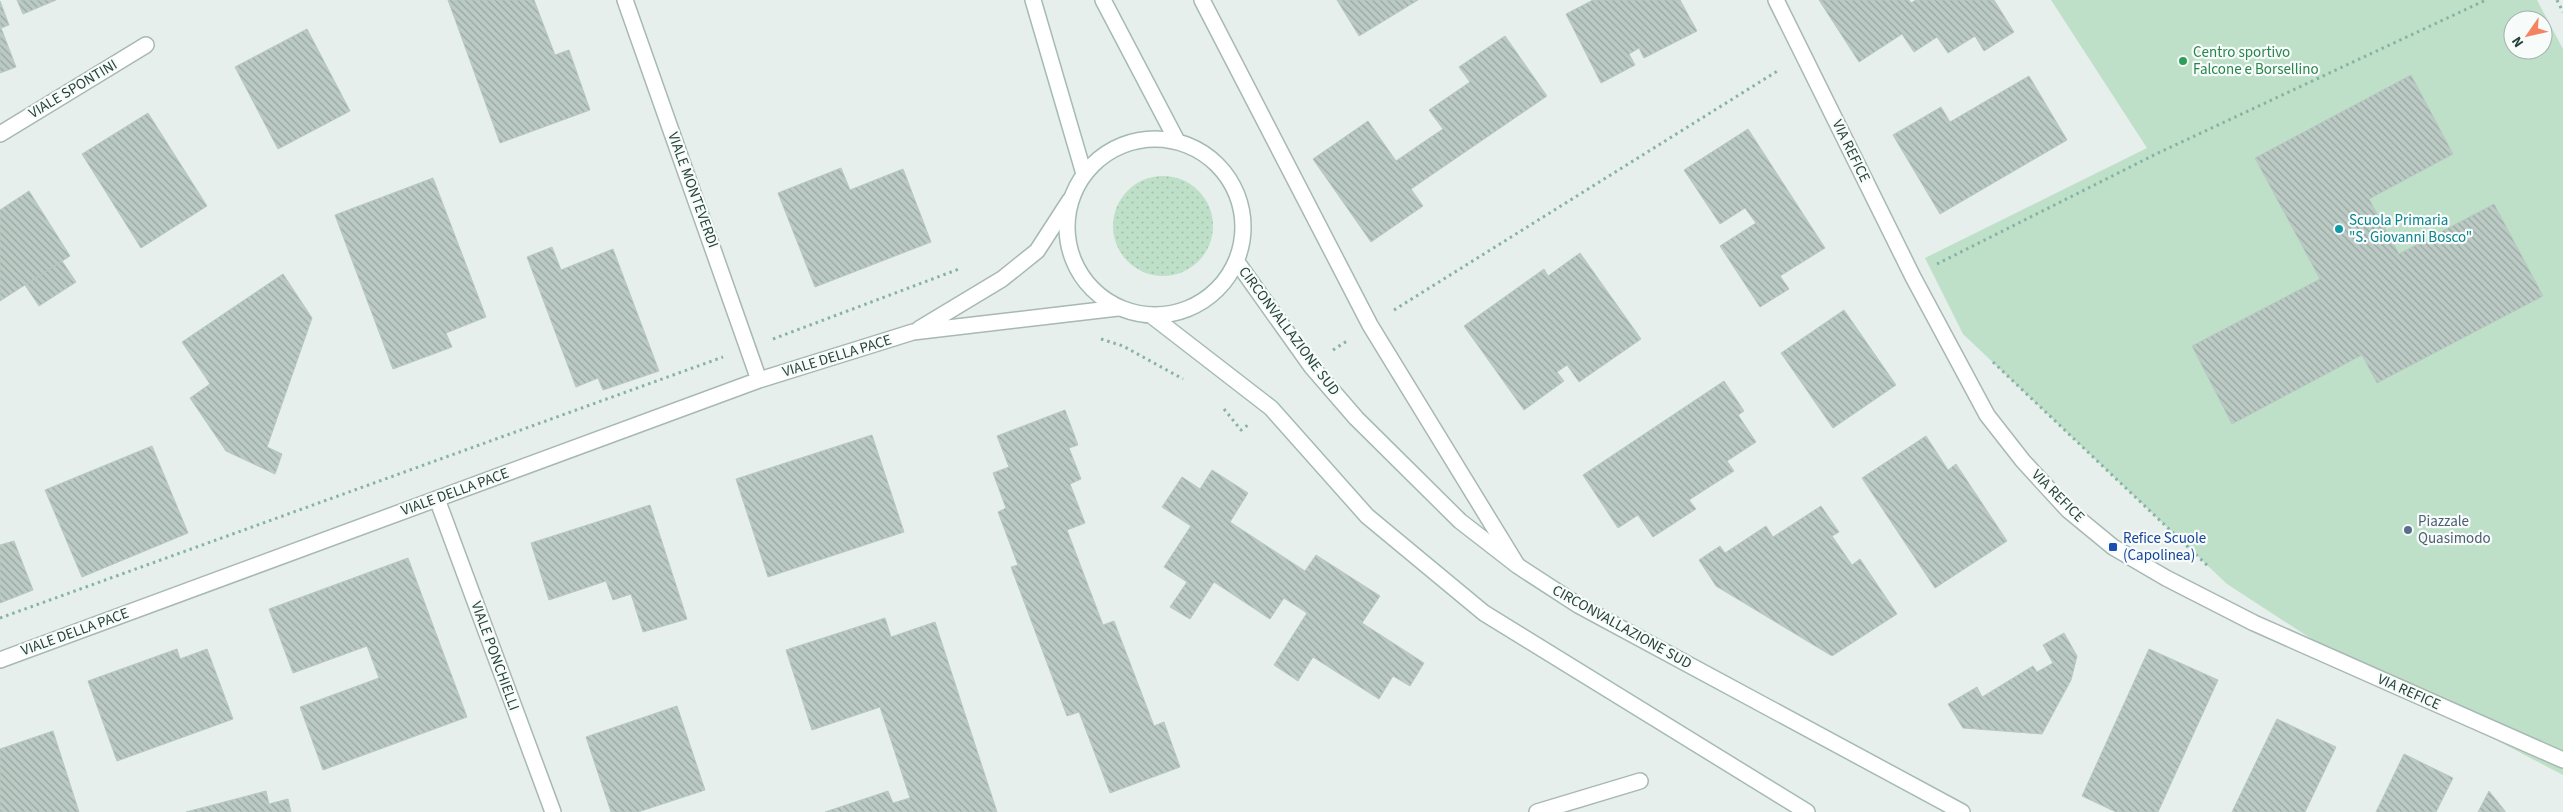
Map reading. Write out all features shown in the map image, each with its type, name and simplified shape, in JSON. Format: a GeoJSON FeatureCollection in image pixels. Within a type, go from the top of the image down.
{"type":"FeatureCollection","features":[{"type":"Feature","properties":{"kind":"street","name":"VIALE MONTEVERDI"},"geometry":{"type":"LineString","coordinates":[[625,0],[759,380]]}},
{"type":"Feature","properties":{"kind":"street"},"geometry":{"type":"LineString","coordinates":[[1033,0],[1084,174]]}},
{"type":"Feature","properties":{"kind":"street"},"geometry":{"type":"LineString","coordinates":[[1103,0],[1177,141]]}},
{"type":"Feature","properties":{"kind":"street"},"geometry":{"type":"LineString","coordinates":[[1202,0],[1370,325],[1518,566]]}},
{"type":"Feature","properties":{"kind":"street","name":"VIA REFICE"},"geometry":{"type":"LineString","coordinates":[[1776,0],[1913,277],[1987,415],[2023,461],[2068,510],[2113,547],[2166,578],[2254,624],[2563,760]]}},
{"type":"Feature","properties":{"kind":"street","name":"VIALE SPONTINI"},"geometry":{"type":"LineString","coordinates":[[0,134],[146,45]]}},
{"type":"Feature","properties":{"kind":"street","name":"CIRCONVALLAZIONE SUD"},"geometry":{"type":"LineString","coordinates":[[1150,138],[1177,141],[1204,153],[1227,174],[1240,202],[1244,232],[1237,262],[1223,284],[1203,302],[1178,313],[1152,316],[1118,308],[1096,294],[1080,274],[1069,251],[1066,225],[1070,200],[1084,174],[1102,155],[1125,143],[1150,138]]}},
{"type":"Feature","properties":{"kind":"street","name":"VIALE DELLA PACE"},"geometry":{"type":"LineString","coordinates":[[913,332],[1002,279],[1036,251],[1070,200]]}},
{"type":"Feature","properties":{"kind":"street","name":"CIRCONVALLAZIONE SUD"},"geometry":{"type":"LineString","coordinates":[[1237,262],[1311,366],[1356,418],[1460,521],[1518,566],[1578,605],[1962,812]]}},
{"type":"Feature","properties":{"kind":"street","name":"VIALE DELLA PACE"},"geometry":{"type":"LineString","coordinates":[[0,660],[759,380],[913,332],[1118,308]]}},
{"type":"Feature","properties":{"kind":"street","name":"CIRCONVALLAZIONE SUD"},"geometry":{"type":"LineString","coordinates":[[1152,316],[1271,408],[1367,516],[1484,613],[1807,812]]}},
{"type":"Feature","properties":{"kind":"street","name":"VIALE PONCHIELLI"},"geometry":{"type":"LineString","coordinates":[[437,499],[553,812]]}},
{"type":"Feature","properties":{"kind":"street"},"geometry":{"type":"LineString","coordinates":[[1537,812],[1640,781]]}},
{"type":"Feature","properties":{"kind":"path"},"geometry":{"type":"LineString","coordinates":[[1930,268],[2156,154],[2486,0]]}},
{"type":"Feature","properties":{"kind":"path"},"geometry":{"type":"LineString","coordinates":[[2557,0],[2563,12]]}},
{"type":"Feature","properties":{"kind":"path"},"geometry":{"type":"LineString","coordinates":[[1311,366],[1370,325],[1804,55]]}},
{"type":"Feature","properties":{"kind":"path"},"geometry":{"type":"LineString","coordinates":[[0,618],[749,348],[967,266]]}},
{"type":"Feature","properties":{"kind":"path"},"geometry":{"type":"LineString","coordinates":[[1096,338],[1122,346],[1189,382]]}},
{"type":"Feature","properties":{"kind":"path"},"geometry":{"type":"LineString","coordinates":[[1991,361],[2213,570]]}},
{"type":"Feature","properties":{"kind":"path"},"geometry":{"type":"LineString","coordinates":[[1218,403],[1241,430],[1271,408]]}},
{"type":"Feature","properties":{"kind":"green space"},"geometry":{"type":"Polygon","coordinates":[[[2051,0],[2537,0],[2542,10],[2503,10],[2503,60],[2553,60],[2553,30],[2563,49],[2563,775],[2347,662],[2227,584],[1963,334],[1925,258],[2147,148],[2051,0]]]}},
{"type":"Feature","properties":{"kind":"green space"},"geometry":{"type":"Polygon","coordinates":[[[1163,176],[1182,180],[1198,191],[1209,207],[1213,226],[1209,245],[1198,261],[1182,272],[1163,276],[1144,272],[1128,261],[1117,245],[1113,226],[1117,207],[1128,191],[1144,180],[1163,176]]]}},
{"type":"Feature","properties":{"kind":"building"},"geometry":{"type":"Polygon","coordinates":[[[17,0],[56,0],[23,14],[17,0]]]}},
{"type":"Feature","properties":{"kind":"building"},"geometry":{"type":"Polygon","coordinates":[[[448,0],[534,0],[555,55],[569,50],[590,110],[500,143],[448,0]]]}},
{"type":"Feature","properties":{"kind":"building"},"geometry":{"type":"Polygon","coordinates":[[[1337,0],[1418,0],[1359,36],[1337,0]]]}},
{"type":"Feature","properties":{"kind":"building"},"geometry":{"type":"Polygon","coordinates":[[[1593,0],[1680,0],[1697,31],[1644,58],[1639,48],[1629,54],[1635,65],[1601,83],[1566,14],[1593,0]]]}},
{"type":"Feature","properties":{"kind":"building"},"geometry":{"type":"Polygon","coordinates":[[[1819,0],[1909,0],[1911,3],[1916,0],[1994,0],[2014,32],[1984,51],[1975,36],[1948,53],[1937,37],[1914,52],[1902,34],[1859,62],[1819,0]]]}},
{"type":"Feature","properties":{"kind":"building"},"geometry":{"type":"Polygon","coordinates":[[[0,1],[9,25],[1,28],[16,67],[0,73],[0,1]]]}},
{"type":"Feature","properties":{"kind":"building"},"geometry":{"type":"Polygon","coordinates":[[[307,29],[350,111],[278,149],[235,67],[307,29]]]}},
{"type":"Feature","properties":{"kind":"building"},"geometry":{"type":"Polygon","coordinates":[[[1505,36],[1547,96],[1446,165],[1428,139],[1443,129],[1429,110],[1470,82],[1459,67],[1505,36]]]}},
{"type":"Feature","properties":{"kind":"building","name":"Scuola Primaria \"S. Giovanni Bosco\""},"geometry":{"type":"Polygon","coordinates":[[[2411,75],[2453,154],[2369,199],[2399,254],[2494,204],[2543,296],[2377,383],[2362,355],[2232,424],[2192,346],[2320,279],[2255,158],[2411,75]]]}},
{"type":"Feature","properties":{"kind":"building"},"geometry":{"type":"Polygon","coordinates":[[[2029,76],[2067,140],[1940,214],[1893,135],[1941,107],[1950,122],[2029,76]]]}},
{"type":"Feature","properties":{"kind":"building"},"geometry":{"type":"Polygon","coordinates":[[[148,113],[207,206],[141,248],[82,154],[148,113]]]}},
{"type":"Feature","properties":{"kind":"building"},"geometry":{"type":"Polygon","coordinates":[[[1368,121],[1396,161],[1428,139],[1446,165],[1411,189],[1423,206],[1371,242],[1313,159],[1368,121]]]}},
{"type":"Feature","properties":{"kind":"building"},"geometry":{"type":"Polygon","coordinates":[[[1748,129],[1825,248],[1780,276],[1789,289],[1760,307],[1720,246],[1756,223],[1745,208],[1720,224],[1684,170],[1748,129]]]}},
{"type":"Feature","properties":{"kind":"building"},"geometry":{"type":"Polygon","coordinates":[[[841,168],[850,190],[903,169],[931,242],[815,287],[778,193],[841,168]]]}},
{"type":"Feature","properties":{"kind":"building"},"geometry":{"type":"Polygon","coordinates":[[[433,178],[486,317],[446,333],[452,347],[393,369],[335,215],[433,178]]]}},
{"type":"Feature","properties":{"kind":"building"},"geometry":{"type":"Polygon","coordinates":[[[29,191],[70,256],[0,301],[0,210],[29,191]]]}},
{"type":"Feature","properties":{"kind":"building"},"geometry":{"type":"Polygon","coordinates":[[[552,247],[561,270],[613,249],[659,371],[603,390],[598,378],[576,387],[527,257],[552,247]]]}},
{"type":"Feature","properties":{"kind":"building"},"geometry":{"type":"Polygon","coordinates":[[[1580,253],[1641,339],[1579,382],[1567,365],[1557,372],[1564,381],[1524,410],[1464,326],[1544,269],[1548,276],[1580,253]]]}},
{"type":"Feature","properties":{"kind":"building"},"geometry":{"type":"Polygon","coordinates":[[[62,261],[76,282],[39,306],[25,285],[62,261]]]}},
{"type":"Feature","properties":{"kind":"building"},"geometry":{"type":"Polygon","coordinates":[[[283,274],[312,318],[267,447],[282,454],[275,474],[226,451],[190,398],[210,384],[182,342],[283,274]]]}},
{"type":"Feature","properties":{"kind":"building"},"geometry":{"type":"Polygon","coordinates":[[[1844,310],[1896,385],[1833,428],[1781,353],[1844,310]]]}},
{"type":"Feature","properties":{"kind":"building"},"geometry":{"type":"Polygon","coordinates":[[[1724,381],[1744,411],[1738,415],[1756,442],[1727,461],[1734,471],[1689,500],[1696,509],[1653,537],[1638,515],[1618,528],[1583,475],[1724,381]]]}},
{"type":"Feature","properties":{"kind":"building"},"geometry":{"type":"Polygon","coordinates":[[[1065,410],[1078,445],[1069,448],[1081,479],[1070,484],[1085,523],[1067,530],[1103,625],[1114,621],[1154,726],[1164,722],[1180,767],[1110,793],[1079,712],[1067,716],[1011,567],[1018,565],[998,512],[1006,508],[993,473],[1009,467],[997,436],[1065,410]]]}},
{"type":"Feature","properties":{"kind":"building"},"geometry":{"type":"Polygon","coordinates":[[[872,435],[904,532],[768,577],[736,479],[872,435]]]}},
{"type":"Feature","properties":{"kind":"building"},"geometry":{"type":"Polygon","coordinates":[[[1926,436],[1948,470],[1956,464],[2007,541],[1935,588],[1862,478],[1926,436]]]}},
{"type":"Feature","properties":{"kind":"building"},"geometry":{"type":"Polygon","coordinates":[[[152,446],[188,533],[82,577],[45,490],[152,446]]]}},
{"type":"Feature","properties":{"kind":"building"},"geometry":{"type":"Polygon","coordinates":[[[1212,470],[1248,493],[1230,522],[1305,571],[1316,555],[1380,596],[1362,623],[1424,663],[1410,686],[1393,676],[1379,699],[1313,657],[1298,681],[1274,665],[1307,613],[1284,598],[1270,619],[1214,582],[1190,619],[1170,607],[1187,582],[1164,567],[1191,526],[1162,507],[1182,477],[1200,489],[1212,470]]]}},
{"type":"Feature","properties":{"kind":"building"},"geometry":{"type":"Polygon","coordinates":[[[650,505],[687,619],[643,632],[631,594],[613,600],[606,581],[549,600],[531,543],[650,505]]]}},
{"type":"Feature","properties":{"kind":"building"},"geometry":{"type":"Polygon","coordinates":[[[1821,506],[1839,532],[1832,536],[1852,565],[1860,559],[1897,614],[1832,656],[1716,586],[1699,560],[1720,546],[1725,553],[1766,526],[1773,537],[1821,506]]]}},
{"type":"Feature","properties":{"kind":"building"},"geometry":{"type":"Polygon","coordinates":[[[14,541],[33,590],[0,603],[0,545],[14,541]]]}},
{"type":"Feature","properties":{"kind":"building"},"geometry":{"type":"Polygon","coordinates":[[[408,558],[467,717],[323,770],[300,707],[379,678],[367,646],[293,673],[269,609],[408,558]]]}},
{"type":"Feature","properties":{"kind":"building"},"geometry":{"type":"Polygon","coordinates":[[[885,618],[891,637],[935,622],[997,812],[825,812],[888,791],[893,803],[910,798],[880,707],[812,730],[786,650],[885,618]]]}},
{"type":"Feature","properties":{"kind":"building"},"geometry":{"type":"Polygon","coordinates":[[[2064,633],[2077,656],[2071,680],[2042,734],[1963,728],[1948,704],[1977,687],[1982,697],[2033,666],[2037,672],[2053,663],[2043,645],[2064,633]]]}},
{"type":"Feature","properties":{"kind":"building"},"geometry":{"type":"Polygon","coordinates":[[[177,649],[180,659],[207,649],[233,719],[117,761],[88,681],[177,649]]]}},
{"type":"Feature","properties":{"kind":"building"},"geometry":{"type":"Polygon","coordinates":[[[2149,649],[2218,680],[2158,812],[2116,812],[2082,796],[2149,649]]]}},
{"type":"Feature","properties":{"kind":"building"},"geometry":{"type":"Polygon","coordinates":[[[677,706],[705,790],[638,812],[611,812],[586,737],[677,706]]]}},
{"type":"Feature","properties":{"kind":"building"},"geometry":{"type":"Polygon","coordinates":[[[2277,719],[2336,747],[2305,812],[2232,812],[2277,719]]]}},
{"type":"Feature","properties":{"kind":"building"},"geometry":{"type":"Polygon","coordinates":[[[53,731],[79,812],[0,812],[0,749],[53,731]]]}},
{"type":"Feature","properties":{"kind":"building"},"geometry":{"type":"Polygon","coordinates":[[[2404,754],[2453,778],[2436,812],[2376,812],[2404,754]]]}},
{"type":"Feature","properties":{"kind":"building"},"geometry":{"type":"Polygon","coordinates":[[[266,791],[269,804],[288,799],[291,812],[186,812],[266,791]]]}},
{"type":"Feature","properties":{"kind":"building"},"geometry":{"type":"Polygon","coordinates":[[[2489,791],[2505,811],[2505,812],[2478,812],[2489,791]]]}},
{"type":"Feature","properties":{"kind":"place","name":"Centro sportivo Falcone e Borsellino"},"geometry":{"type":"Point","coordinates":[2183,61]}},
{"type":"Feature","properties":{"kind":"place","name":"Scuola Primaria \"S. Giovanni Bosco\""},"geometry":{"type":"Point","coordinates":[2339,229]}},
{"type":"Feature","properties":{"kind":"place","name":"Piazzale Quasimodo"},"geometry":{"type":"Point","coordinates":[2408,530]}},
{"type":"Feature","properties":{"kind":"place","name":"Refice Scuole (Capolinea)"},"geometry":{"type":"Point","coordinates":[2113,547]}}]}
